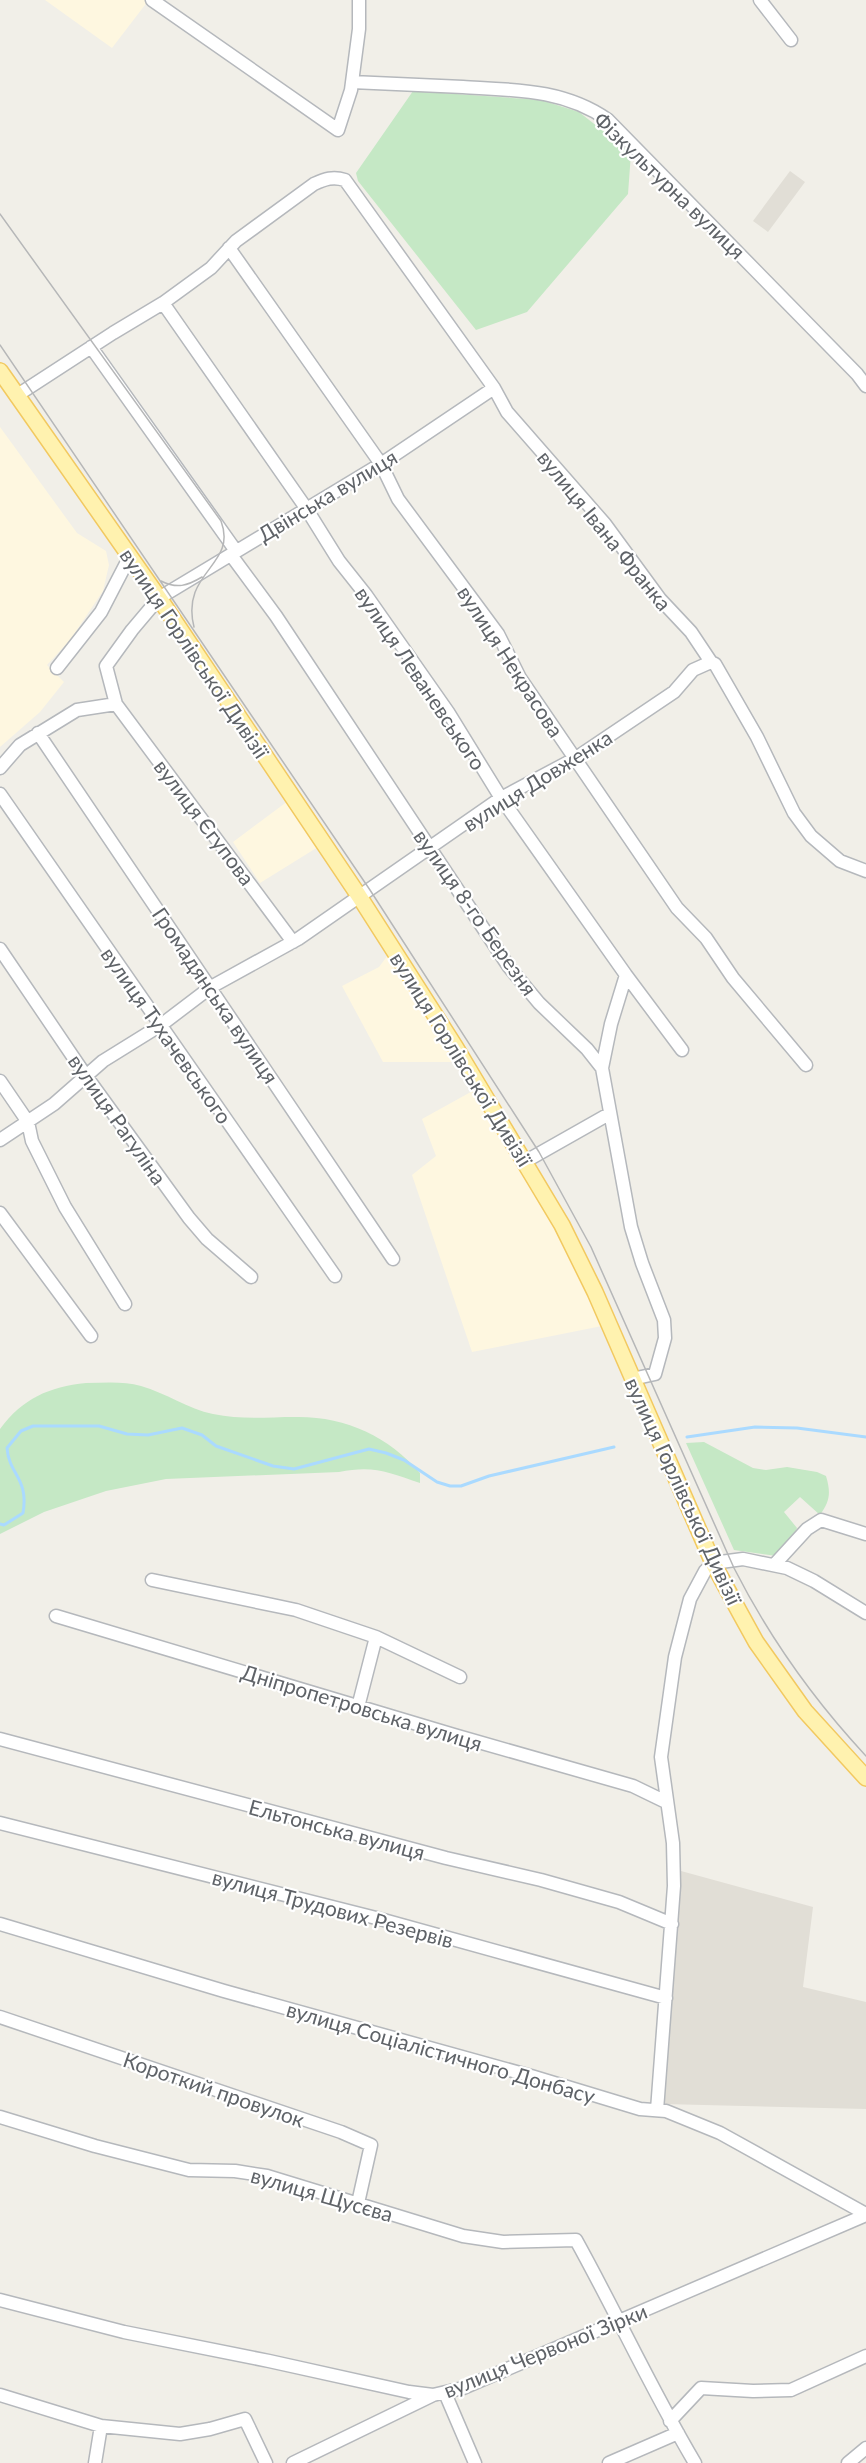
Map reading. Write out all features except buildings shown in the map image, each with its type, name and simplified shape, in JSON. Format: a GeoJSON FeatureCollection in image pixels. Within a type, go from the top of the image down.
{"type":"FeatureCollection","features":[{"type":"Feature","properties":{"kind":"main road","name":"вулиця Горлівської Дивізії"},"geometry":{"type":"LineString","coordinates":[[0,371],[159,598],[359,896],[526,1161],[562,1225],[585,1273],[713,1563],[740,1613],[780,1677],[805,1711],[866,1778]]}},
{"type":"Feature","properties":{"kind":"street"},"geometry":{"type":"LineString","coordinates":[[152,0],[338,130],[352,82],[359,29],[359,0]]}},
{"type":"Feature","properties":{"kind":"street"},"geometry":{"type":"LineString","coordinates":[[760,0],[791,40]]}},
{"type":"Feature","properties":{"kind":"street","name":"Фізкультурна вулиця"},"geometry":{"type":"LineString","coordinates":[[352,82],[528,90],[573,100],[590,107],[608,120],[826,341],[866,386]]}},
{"type":"Feature","properties":{"kind":"street","name":"вулиця Івана Франка"},"geometry":{"type":"LineString","coordinates":[[229,248],[314,184],[328,178],[336,177],[345,180],[494,388],[507,412],[605,524],[660,599],[691,632],[711,662],[715,664],[794,813],[811,836],[840,861],[866,871]]}},
{"type":"Feature","properties":{"kind":"street"},"geometry":{"type":"LineString","coordinates":[[16,396],[163,303],[211,268],[229,248]]}},
{"type":"Feature","properties":{"kind":"street","name":"вулиця Некрасова"},"geometry":{"type":"LineString","coordinates":[[229,248],[381,464],[398,499],[498,634],[520,678],[677,908],[706,938],[733,978],[806,1065]]}},
{"type":"Feature","properties":{"kind":"street","name":"вулиця Леваневського"},"geometry":{"type":"LineString","coordinates":[[163,303],[306,508],[339,561],[366,595],[448,712],[501,798],[682,1050]]}},
{"type":"Feature","properties":{"kind":"street","name":"вулиця 8-го Березня"},"geometry":{"type":"LineString","coordinates":[[91,348],[234,553],[509,967],[539,1003],[587,1049],[602,1068]]}},
{"type":"Feature","properties":{"kind":"street","name":"Двінська вулиця"},"geometry":{"type":"LineString","coordinates":[[116,704],[106,666],[159,598],[381,464],[494,388]]}},
{"type":"Feature","properties":{"kind":"street"},"geometry":{"type":"LineString","coordinates":[[57,668],[101,612],[130,556]]}},
{"type":"Feature","properties":{"kind":"street","name":"вулиця Довженка"},"geometry":{"type":"LineString","coordinates":[[0,1140],[54,1104],[103,1062],[161,1025],[211,987],[293,942],[501,798],[576,758],[674,692],[693,670],[711,662]]}},
{"type":"Feature","properties":{"kind":"street"},"geometry":{"type":"LineString","coordinates":[[0,768],[20,746],[77,710],[116,704]]}},
{"type":"Feature","properties":{"kind":"street","name":"вулиця Єгупова"},"geometry":{"type":"LineString","coordinates":[[116,704],[293,942]]}},
{"type":"Feature","properties":{"kind":"street","name":"Громадянська вулиця"},"geometry":{"type":"LineString","coordinates":[[38,733],[393,1259]]}},
{"type":"Feature","properties":{"kind":"street","name":"вулиця Тухачевського"},"geometry":{"type":"LineString","coordinates":[[0,794],[335,1276]]}},
{"type":"Feature","properties":{"kind":"street","name":"вулиця Рагуліна"},"geometry":{"type":"LineString","coordinates":[[0,949],[86,1076],[189,1218],[207,1239],[251,1277]]}},
{"type":"Feature","properties":{"kind":"street"},"geometry":{"type":"LineString","coordinates":[[626,975],[608,1036],[602,1068],[631,1227],[664,1320],[665,1330],[656,1374],[632,1379]]}},
{"type":"Feature","properties":{"kind":"street"},"geometry":{"type":"LineString","coordinates":[[0,1081],[28,1122],[33,1141],[65,1207],[125,1304]]}},
{"type":"Feature","properties":{"kind":"street"},"geometry":{"type":"LineString","coordinates":[[526,1161],[609,1114]]}},
{"type":"Feature","properties":{"kind":"street"},"geometry":{"type":"LineString","coordinates":[[0,1213],[91,1336]]}},
{"type":"Feature","properties":{"kind":"street"},"geometry":{"type":"LineString","coordinates":[[774,1564],[807,1529],[821,1520],[866,1534]]}},
{"type":"Feature","properties":{"kind":"street"},"geometry":{"type":"LineString","coordinates":[[657,2110],[672,1924],[673,1843],[661,1756],[675,1657],[690,1599],[705,1571],[713,1563],[743,1559],[774,1564],[814,1581],[866,1612]]}},
{"type":"Feature","properties":{"kind":"street"},"geometry":{"type":"LineString","coordinates":[[153,1580],[296,1610],[376,1637],[460,1677]]}},
{"type":"Feature","properties":{"kind":"street","name":"Дніпропетровська вулиця"},"geometry":{"type":"LineString","coordinates":[[56,1616],[358,1707],[633,1786],[666,1802]]}},
{"type":"Feature","properties":{"kind":"street"},"geometry":{"type":"LineString","coordinates":[[358,1707],[376,1637]]}},
{"type":"Feature","properties":{"kind":"street","name":"Ельтонська вулиця"},"geometry":{"type":"LineString","coordinates":[[0,1739],[446,1858],[586,1892],[619,1902],[672,1924]]}},
{"type":"Feature","properties":{"kind":"street","name":"вулиця Трудових Резервів"},"geometry":{"type":"LineString","coordinates":[[0,1822],[380,1919],[666,1998]]}},
{"type":"Feature","properties":{"kind":"street","name":"вулиця Соціалістичного Донбасу"},"geometry":{"type":"LineString","coordinates":[[0,1924],[224,1991],[531,2076],[640,2109],[666,2111],[720,2133],[866,2215]]}},
{"type":"Feature","properties":{"kind":"street","name":"Короткий провулок"},"geometry":{"type":"LineString","coordinates":[[0,2017],[341,2132],[371,2145],[358,2203]]}},
{"type":"Feature","properties":{"kind":"street","name":"вулиця Щусєва"},"geometry":{"type":"LineString","coordinates":[[0,2117],[95,2146],[189,2170],[251,2172],[463,2236],[503,2242],[576,2240],[620,2320]]}},
{"type":"Feature","properties":{"kind":"street","name":"вулиця Червоної Зірки"},"geometry":{"type":"LineString","coordinates":[[0,2300],[124,2332],[409,2392],[439,2394],[462,2388],[866,2215]]}},
{"type":"Feature","properties":{"kind":"street"},"geometry":{"type":"LineString","coordinates":[[620,2320],[670,2421],[695,2463]]}},
{"type":"Feature","properties":{"kind":"street"},"geometry":{"type":"LineString","coordinates":[[670,2421],[701,2388],[753,2391],[791,2390],[866,2355]]}},
{"type":"Feature","properties":{"kind":"street"},"geometry":{"type":"LineString","coordinates":[[294,2463],[439,2394],[475,2463]]}},
{"type":"Feature","properties":{"kind":"street"},"geometry":{"type":"LineString","coordinates":[[0,2396],[101,2426],[180,2434],[210,2429],[245,2419],[266,2463]]}},
{"type":"Feature","properties":{"kind":"street"},"geometry":{"type":"LineString","coordinates":[[95,2463],[101,2426]]}},
{"type":"Feature","properties":{"kind":"street"},"geometry":{"type":"LineString","coordinates":[[609,2463],[678,2433]]}},
{"type":"Feature","properties":{"kind":"street"},"geometry":{"type":"LineString","coordinates":[[848,2463],[866,2448]]}},
{"type":"Feature","properties":{"kind":"shaded area"},"geometry":{"type":"Polygon","coordinates":[[[45,0],[148,0],[148,1],[112,48],[45,0]]]}},
{"type":"Feature","properties":{"kind":"shaded area"},"geometry":{"type":"Polygon","coordinates":[[[790,171],[805,182],[768,232],[753,221],[790,171]]]}},
{"type":"Feature","properties":{"kind":"shaded area"},"geometry":{"type":"Polygon","coordinates":[[[0,427],[77,533],[106,551],[109,565],[103,591],[70,640],[47,665],[64,682],[40,712],[0,747],[0,427]]]}},
{"type":"Feature","properties":{"kind":"shaded area"},"geometry":{"type":"Polygon","coordinates":[[[288,801],[318,847],[260,883],[233,842],[288,801]]]}},
{"type":"Feature","properties":{"kind":"shaded area"},"geometry":{"type":"Polygon","coordinates":[[[391,951],[461,1062],[383,1062],[342,986],[379,967],[391,951]]]}},
{"type":"Feature","properties":{"kind":"shaded area"},"geometry":{"type":"Polygon","coordinates":[[[478,1088],[552,1218],[602,1326],[472,1352],[412,1175],[436,1156],[422,1119],[478,1088]]]}},
{"type":"Feature","properties":{"kind":"shaded area"},"geometry":{"type":"Polygon","coordinates":[[[681,1871],[813,1907],[803,1987],[866,2002],[866,2109],[664,2104],[681,1871]]]}},
{"type":"Feature","properties":{"kind":"green space"},"geometry":{"type":"Polygon","coordinates":[[[413,91],[541,100],[579,112],[631,153],[628,194],[527,312],[476,330],[358,181],[356,173],[413,91]]]}},
{"type":"Feature","properties":{"kind":"green space"},"geometry":{"type":"Polygon","coordinates":[[[86,1383],[134,1384],[204,1412],[223,1416],[313,1418],[348,1425],[394,1448],[420,1473],[420,1483],[389,1473],[362,1469],[339,1472],[166,1479],[106,1491],[44,1512],[0,1534],[0,1429],[18,1409],[38,1396],[60,1388],[86,1383]]]}},
{"type":"Feature","properties":{"kind":"green space"},"geometry":{"type":"Polygon","coordinates":[[[704,1442],[753,1468],[766,1470],[787,1467],[817,1472],[826,1476],[829,1497],[820,1515],[800,1497],[784,1512],[797,1528],[784,1557],[734,1550],[686,1443],[704,1442]]]}},
{"type":"Feature","properties":{"kind":"waterway"},"geometry":{"type":"LineString","coordinates":[[0,1524],[4,1525],[23,1513],[23,1492],[11,1465],[7,1448],[21,1431],[33,1426],[99,1426],[127,1434],[148,1435],[182,1428],[202,1435],[216,1446],[273,1466],[294,1469],[369,1449],[404,1460],[437,1482],[450,1486],[461,1486],[489,1476],[614,1447]]}},
{"type":"Feature","properties":{"kind":"waterway"},"geometry":{"type":"LineString","coordinates":[[687,1437],[755,1427],[797,1428],[866,1437]]}},
{"type":"Feature","properties":{"kind":"tram line"},"geometry":{"type":"LineString","coordinates":[[0,214],[221,521],[224,536],[222,549],[195,593],[192,608],[194,627]]}},
{"type":"Feature","properties":{"kind":"tram line"},"geometry":{"type":"LineString","coordinates":[[0,345],[370,890],[539,1152],[591,1247],[734,1568],[748,1594],[777,1643],[810,1690],[866,1756]]}},
{"type":"Feature","properties":{"kind":"tram line"},"geometry":{"type":"LineString","coordinates":[[161,581],[172,585],[182,585],[192,583],[202,577]]}}]}
